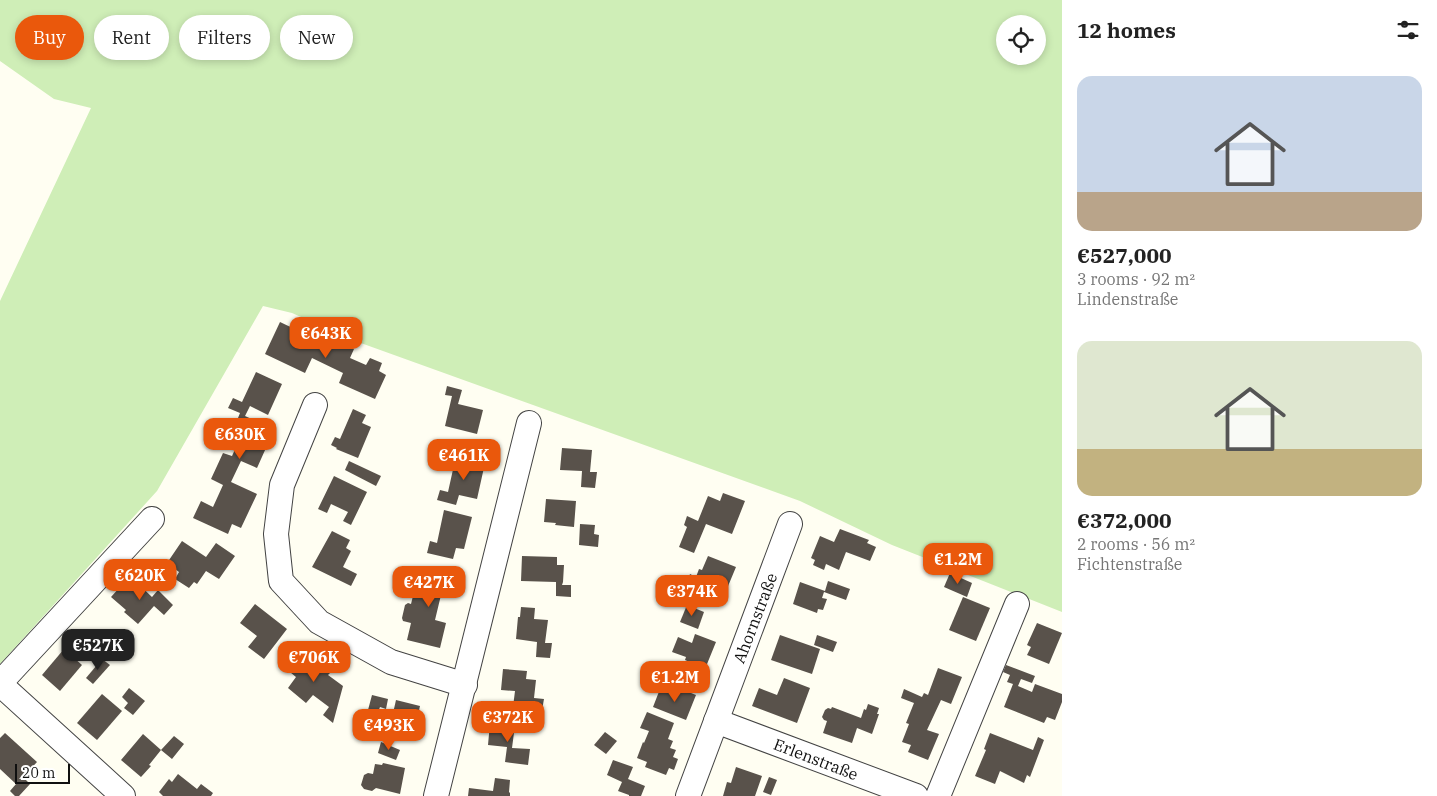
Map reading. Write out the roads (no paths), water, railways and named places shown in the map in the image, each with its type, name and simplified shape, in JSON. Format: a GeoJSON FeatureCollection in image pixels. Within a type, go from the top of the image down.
{"type":"FeatureCollection","features":[{"type":"Feature","properties":{"kind":"street"},"geometry":{"type":"LineString","coordinates":[[315,405],[282,485],[276,534],[281,581],[319,622],[391,662],[464,685]]}},
{"type":"Feature","properties":{"kind":"street"},"geometry":{"type":"LineString","coordinates":[[436,796],[530,423]]}},
{"type":"Feature","properties":{"kind":"street"},"geometry":{"type":"LineString","coordinates":[[123,796],[0,683],[152,519]]}},
{"type":"Feature","properties":{"kind":"street","name":"Ahornstraße"},"geometry":{"type":"LineString","coordinates":[[688,796],[790,524]]}},
{"type":"Feature","properties":{"kind":"street"},"geometry":{"type":"LineString","coordinates":[[938,796],[1017,604]]}},
{"type":"Feature","properties":{"kind":"street","name":"Erlenstraße"},"geometry":{"type":"LineString","coordinates":[[716,721],[916,796]]}}]}
